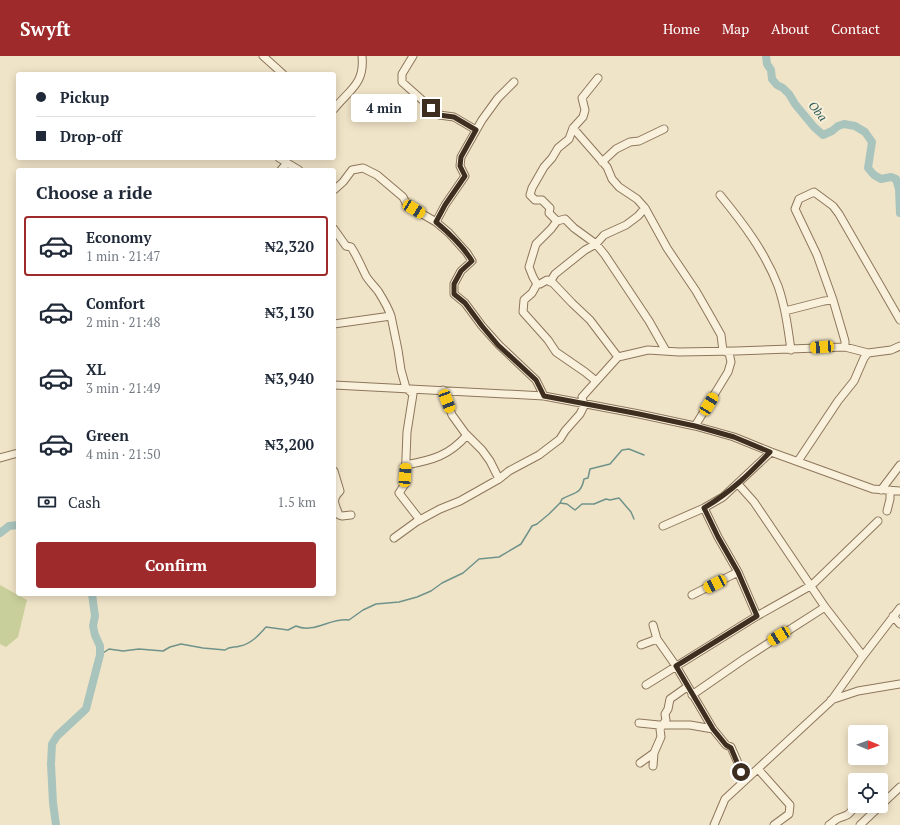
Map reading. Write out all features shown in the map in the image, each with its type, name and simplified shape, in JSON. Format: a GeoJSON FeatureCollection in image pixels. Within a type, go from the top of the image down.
{"type":"FeatureCollection","features":[{"type":"Feature","properties":{"kind":"street"},"geometry":{"type":"LineString","coordinates":[[263,56],[281,72]]}},
{"type":"Feature","properties":{"kind":"street"},"geometry":{"type":"LineString","coordinates":[[336,107],[356,85],[362,70],[362,56]]}},
{"type":"Feature","properties":{"kind":"street"},"geometry":{"type":"LineString","coordinates":[[413,56],[402,74],[402,82],[439,115],[454,117],[476,130]]}},
{"type":"Feature","properties":{"kind":"street"},"geometry":{"type":"LineString","coordinates":[[556,221],[549,213],[550,208],[542,200],[535,200],[530,195],[532,188],[537,177],[558,148],[569,139],[574,128],[584,117],[585,110],[582,98],[598,78]]}},
{"type":"Feature","properties":{"kind":"street"},"geometry":{"type":"LineString","coordinates":[[436,222],[445,205],[465,176],[460,166],[461,157],[476,130],[498,98],[514,82]]}},
{"type":"Feature","properties":{"kind":"street"},"geometry":{"type":"LineString","coordinates":[[574,128],[602,162],[616,183],[638,199],[645,208],[667,248],[696,291],[721,335],[723,351]]}},
{"type":"Feature","properties":{"kind":"street"},"geometry":{"type":"LineString","coordinates":[[602,162],[616,150],[630,142],[639,141],[664,129]]}},
{"type":"Feature","properties":{"kind":"street"},"geometry":{"type":"LineString","coordinates":[[282,160],[296,168]]}},
{"type":"Feature","properties":{"kind":"street"},"geometry":{"type":"LineString","coordinates":[[283,168],[287,163]]}},
{"type":"Feature","properties":{"kind":"street"},"geometry":{"type":"LineString","coordinates":[[336,188],[352,170],[363,168],[377,175],[403,197],[407,205],[436,222],[449,233],[467,253],[472,261],[461,271],[454,284],[454,294],[465,303],[498,345],[536,380],[544,396]]}},
{"type":"Feature","properties":{"kind":"street"},"geometry":{"type":"LineString","coordinates":[[845,347],[845,341],[833,300],[817,255],[795,209],[798,199],[814,192],[832,206],[839,214],[900,320]]}},
{"type":"Feature","properties":{"kind":"street"},"geometry":{"type":"LineString","coordinates":[[720,195],[747,228],[778,286],[785,312],[791,350]]}},
{"type":"Feature","properties":{"kind":"street"},"geometry":{"type":"LineString","coordinates":[[550,282],[555,274],[596,244],[604,235],[618,229],[638,216],[645,208]]}},
{"type":"Feature","properties":{"kind":"street"},"geometry":{"type":"LineString","coordinates":[[537,284],[529,266],[536,244],[551,229],[556,221],[565,219],[574,228],[596,244],[621,277],[666,351]]}},
{"type":"Feature","properties":{"kind":"street"},"geometry":{"type":"LineString","coordinates":[[336,232],[346,246],[351,248],[353,251],[366,276],[385,302],[391,316],[397,343],[400,370],[406,388],[413,394],[407,432],[405,484],[399,493],[420,520]]}},
{"type":"Feature","properties":{"kind":"street"},"geometry":{"type":"LineString","coordinates":[[596,381],[556,352],[548,340],[522,312],[524,300],[532,293],[537,284],[548,280],[553,283],[590,320],[618,357]]}},
{"type":"Feature","properties":{"kind":"street"},"geometry":{"type":"LineString","coordinates":[[785,312],[824,301],[833,300]]}},
{"type":"Feature","properties":{"kind":"street"},"geometry":{"type":"LineString","coordinates":[[336,324],[391,316]]}},
{"type":"Feature","properties":{"kind":"street"},"geometry":{"type":"LineString","coordinates":[[394,538],[420,520],[440,509],[460,501],[499,479],[509,471],[539,455],[560,440],[565,431],[580,414],[584,406],[582,397],[618,357],[648,350],[679,352],[791,350],[845,347],[868,353],[891,350],[900,346]]}},
{"type":"Feature","properties":{"kind":"street"},"geometry":{"type":"LineString","coordinates":[[695,426],[728,372],[731,357],[729,353],[723,351]]}},
{"type":"Feature","properties":{"kind":"street"},"geometry":{"type":"LineString","coordinates":[[798,461],[838,401],[854,381],[864,358],[868,353]]}},
{"type":"Feature","properties":{"kind":"street"},"geometry":{"type":"LineString","coordinates":[[336,385],[544,396],[583,403],[695,426],[734,437],[770,452],[873,489],[900,491]]}},
{"type":"Feature","properties":{"kind":"street"},"geometry":{"type":"LineString","coordinates":[[443,390],[452,415],[467,436],[482,450],[499,479]]}},
{"type":"Feature","properties":{"kind":"street"},"geometry":{"type":"LineString","coordinates":[[406,465],[444,455],[459,445],[467,436]]}},
{"type":"Feature","properties":{"kind":"street"},"geometry":{"type":"LineString","coordinates":[[663,526],[704,508],[723,497],[770,452]]}},
{"type":"Feature","properties":{"kind":"street"},"geometry":{"type":"LineString","coordinates":[[0,458],[16,454]]}},
{"type":"Feature","properties":{"kind":"street"},"geometry":{"type":"LineString","coordinates":[[881,490],[900,465]]}},
{"type":"Feature","properties":{"kind":"street"},"geometry":{"type":"LineString","coordinates":[[336,478],[340,491],[336,495]]}},
{"type":"Feature","properties":{"kind":"street"},"geometry":{"type":"LineString","coordinates":[[738,484],[754,502],[812,585],[825,607],[863,656]]}},
{"type":"Feature","properties":{"kind":"street"},"geometry":{"type":"LineString","coordinates":[[887,511],[890,499],[890,490]]}},
{"type":"Feature","properties":{"kind":"street"},"geometry":{"type":"LineString","coordinates":[[336,507],[339,515],[351,515]]}},
{"type":"Feature","properties":{"kind":"street"},"geometry":{"type":"LineString","coordinates":[[704,508],[718,537],[738,572],[757,616]]}},
{"type":"Feature","properties":{"kind":"street"},"geometry":{"type":"LineString","coordinates":[[646,685],[757,616],[812,585],[878,520]]}},
{"type":"Feature","properties":{"kind":"street"},"geometry":{"type":"LineString","coordinates":[[692,595],[738,572]]}},
{"type":"Feature","properties":{"kind":"street"},"geometry":{"type":"LineString","coordinates":[[692,695],[744,659],[825,607]]}},
{"type":"Feature","properties":{"kind":"street"},"geometry":{"type":"LineString","coordinates":[[714,825],[725,799],[831,700],[900,608]]}},
{"type":"Feature","properties":{"kind":"street"},"geometry":{"type":"LineString","coordinates":[[893,616],[900,624]]}},
{"type":"Feature","properties":{"kind":"street"},"geometry":{"type":"LineString","coordinates":[[653,625],[657,638],[676,666],[713,729],[726,745],[731,748],[744,781]]}},
{"type":"Feature","properties":{"kind":"street"},"geometry":{"type":"LineString","coordinates":[[641,645],[657,638]]}},
{"type":"Feature","properties":{"kind":"street"},"geometry":{"type":"LineString","coordinates":[[831,700],[858,691],[900,684]]}},
{"type":"Feature","properties":{"kind":"street"},"geometry":{"type":"LineString","coordinates":[[649,724],[665,714],[668,709],[670,699],[687,687]]}},
{"type":"Feature","properties":{"kind":"street"},"geometry":{"type":"LineString","coordinates":[[653,766],[654,753],[661,737],[660,729],[666,720],[665,714]]}},
{"type":"Feature","properties":{"kind":"street"},"geometry":{"type":"LineString","coordinates":[[639,723],[663,726],[690,725],[713,729]]}},
{"type":"Feature","properties":{"kind":"street"},"geometry":{"type":"LineString","coordinates":[[640,762],[654,753]]}},
{"type":"Feature","properties":{"kind":"street"},"geometry":{"type":"LineString","coordinates":[[758,769],[790,805],[789,814],[777,824]]}},
{"type":"Feature","properties":{"kind":"street"},"geometry":{"type":"LineString","coordinates":[[888,799],[900,788]]}},
{"type":"Feature","properties":{"kind":"street"},"geometry":{"type":"LineString","coordinates":[[829,825],[838,818],[843,818],[850,813]]}},
{"type":"Feature","properties":{"kind":"street"},"geometry":{"type":"LineString","coordinates":[[860,825],[873,813]]}},
{"type":"Feature","properties":{"kind":"green space"},"geometry":{"type":"Polygon","coordinates":[[[0,585],[16,594],[16,596],[20,596],[27,600],[18,637],[6,647],[0,644],[0,585]]]}},
{"type":"Feature","properties":{"kind":"waterway","name":"Oba"},"geometry":{"type":"LineString","coordinates":[[766,56],[767,64],[771,70],[772,79],[789,94],[795,104],[814,127],[823,135],[844,124],[855,126],[865,132],[872,142],[868,168],[874,175],[881,179],[891,177],[896,179],[899,189],[900,213]]}},
{"type":"Feature","properties":{"kind":"waterway"},"geometry":{"type":"LineString","coordinates":[[100,655],[109,649],[123,651],[139,649],[163,651],[181,644],[225,650],[248,643],[258,636],[266,627],[288,630],[296,626],[303,628],[316,627],[336,621],[349,620],[363,610],[376,604],[399,602],[417,597],[463,573],[479,559],[499,557],[521,544],[532,526],[537,524],[549,514],[562,499],[579,491],[584,479],[588,478],[590,469],[610,464],[622,450],[629,449],[644,455]]}},
{"type":"Feature","properties":{"kind":"waterway"},"geometry":{"type":"LineString","coordinates":[[560,503],[567,504],[575,510],[582,504],[594,504],[606,499],[610,500],[619,498],[631,512],[634,519]]}},
{"type":"Feature","properties":{"kind":"waterway"},"geometry":{"type":"LineString","coordinates":[[0,533],[9,526],[16,525]]}},
{"type":"Feature","properties":{"kind":"waterway"},"geometry":{"type":"LineString","coordinates":[[56,825],[51,764],[52,744],[57,736],[86,709],[100,655],[100,646],[93,626],[95,616],[92,596]]}},
{"type":"Feature","properties":{"kind":"route"},"geometry":{"type":"LineString","coordinates":[[431,108],[439,115],[454,117],[476,130],[461,157],[460,166],[465,176],[445,205],[436,222],[449,233],[457,244],[467,253],[472,261],[461,271],[454,284],[454,294],[465,303],[471,313],[498,345],[536,380],[544,396],[695,426],[734,437],[770,452],[723,497],[704,508],[718,537],[738,572],[757,616],[676,666],[713,729],[726,745],[731,748],[741,772]]}}]}
